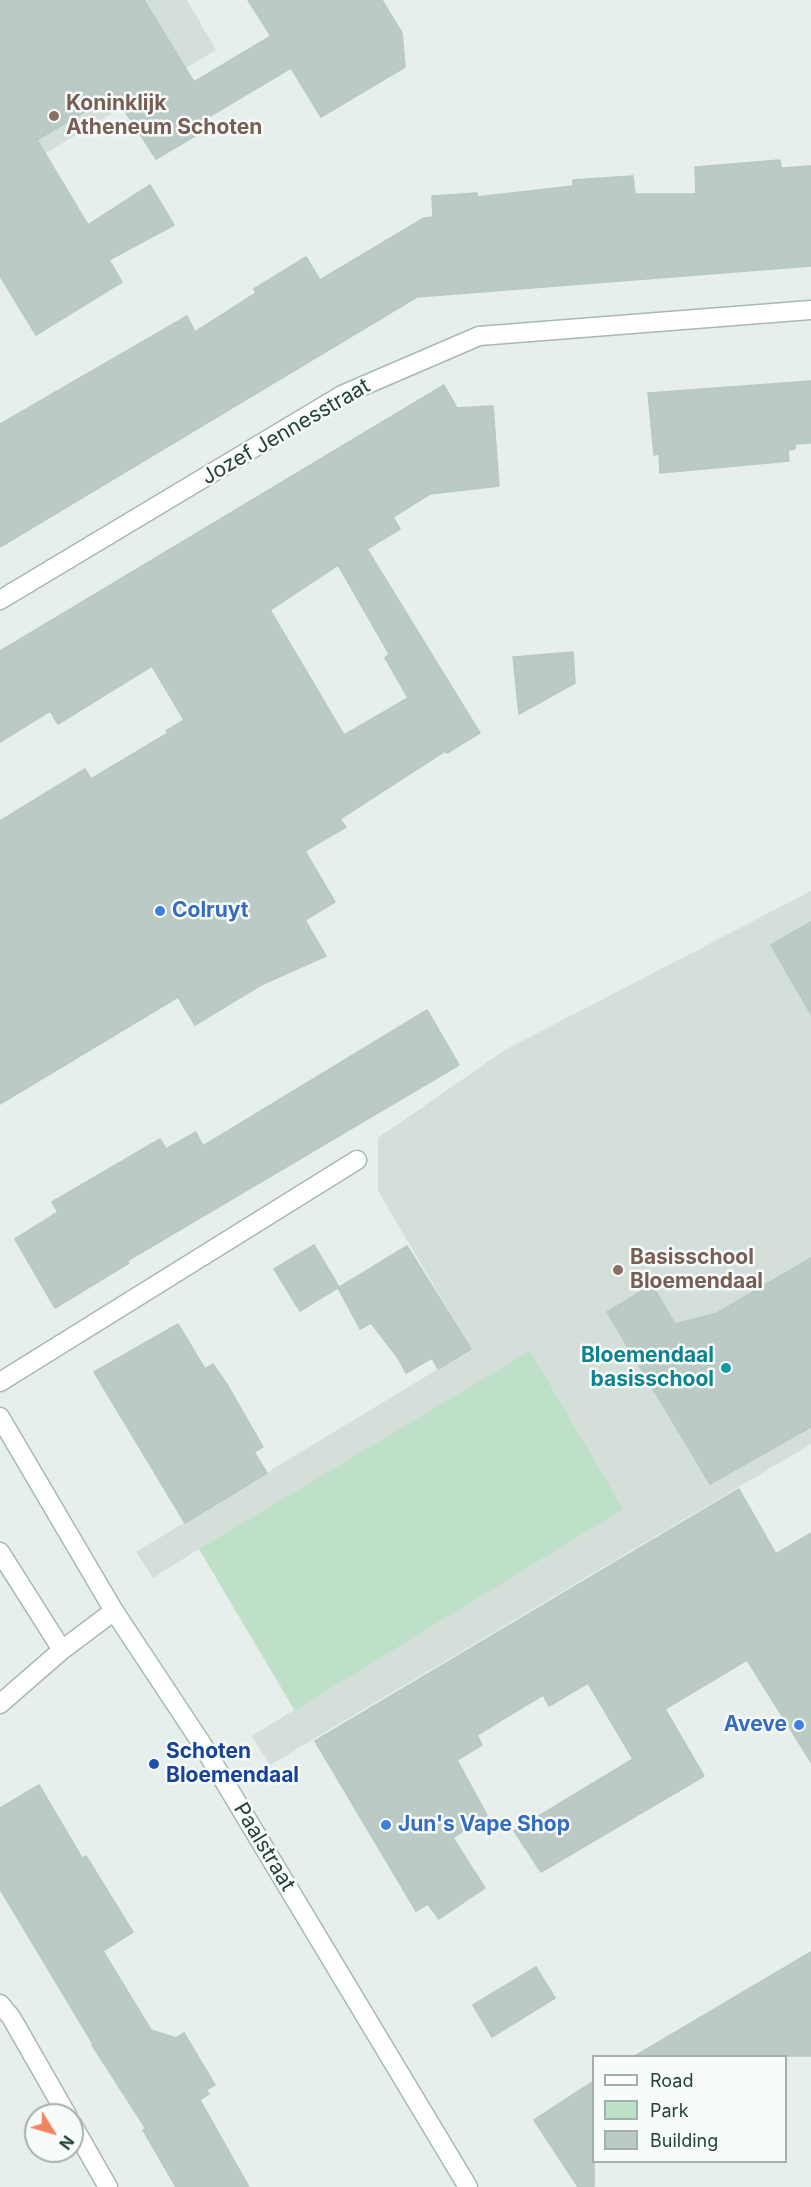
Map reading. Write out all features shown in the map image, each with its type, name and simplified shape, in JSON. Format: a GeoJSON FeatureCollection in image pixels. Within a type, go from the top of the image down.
{"type":"FeatureCollection","features":[{"type":"Feature","properties":{"kind":"street","name":"Jozef Jennesstraat"},"geometry":{"type":"LineString","coordinates":[[0,600],[342,395],[478,336],[811,310]]}},
{"type":"Feature","properties":{"kind":"street"},"geometry":{"type":"LineString","coordinates":[[0,1382],[357,1160]]}},
{"type":"Feature","properties":{"kind":"street","name":"Paalstraat"},"geometry":{"type":"LineString","coordinates":[[0,1417],[114,1611],[200,1742],[468,2187]]}},
{"type":"Feature","properties":{"kind":"street"},"geometry":{"type":"LineString","coordinates":[[0,1552],[62,1650]]}},
{"type":"Feature","properties":{"kind":"street"},"geometry":{"type":"LineString","coordinates":[[0,1704],[62,1650],[114,1611]]}},
{"type":"Feature","properties":{"kind":"street"},"geometry":{"type":"LineString","coordinates":[[0,2004],[11,2017],[60,2103]]}},
{"type":"Feature","properties":{"kind":"street"},"geometry":{"type":"LineString","coordinates":[[84,2145],[108,2187]]}},
{"type":"Feature","properties":{"kind":"shaded area","name":"Koninklijk Atheneum Schoten"},"geometry":{"type":"Polygon","coordinates":[[[0,0],[187,0],[216,50],[0,181],[0,0]]]}},
{"type":"Feature","properties":{"kind":"shaded area","name":"Basisschool Bloemendaal"},"geometry":{"type":"Polygon","coordinates":[[[811,891],[811,1444],[270,1765],[252,1736],[294,1710],[199,1549],[153,1578],[136,1552],[471,1349],[378,1191],[378,1138],[505,1050],[811,891]]]}},
{"type":"Feature","properties":{"kind":"green space"},"geometry":{"type":"Polygon","coordinates":[[[530,1351],[623,1509],[295,1710],[199,1549],[530,1351]]]}},
{"type":"Feature","properties":{"kind":"building"},"geometry":{"type":"Polygon","coordinates":[[[0,0],[144,0],[194,82],[271,36],[248,0],[382,0],[402,33],[405,67],[321,117],[291,68],[190,128],[195,136],[156,159],[114,94],[37,140],[88,225],[150,185],[174,225],[109,260],[122,282],[36,335],[0,276],[0,0]]]}},
{"type":"Feature","properties":{"kind":"building"},"geometry":{"type":"Polygon","coordinates":[[[780,160],[781,168],[811,166],[811,266],[417,297],[0,547],[0,424],[187,316],[195,332],[256,293],[254,289],[306,257],[320,280],[424,218],[433,217],[432,196],[477,193],[477,197],[573,186],[573,180],[633,176],[635,194],[696,194],[695,167],[780,160]]]}},
{"type":"Feature","properties":{"kind":"building"},"geometry":{"type":"Polygon","coordinates":[[[811,381],[811,443],[795,444],[795,449],[788,450],[789,461],[660,473],[659,454],[654,455],[648,393],[811,381]]]}},
{"type":"Feature","properties":{"kind":"building"},"geometry":{"type":"Polygon","coordinates":[[[444,385],[457,408],[493,406],[499,486],[430,494],[393,517],[400,529],[367,549],[480,733],[447,753],[445,751],[340,819],[346,827],[305,851],[335,902],[305,920],[326,956],[261,985],[195,1025],[178,997],[0,1104],[0,821],[85,769],[91,779],[168,733],[166,731],[184,720],[152,666],[58,724],[50,711],[0,742],[0,651],[444,385]],[[338,565],[270,610],[344,735],[408,698],[385,658],[389,654],[338,565]]]}},
{"type":"Feature","properties":{"kind":"building"},"geometry":{"type":"Polygon","coordinates":[[[573,652],[575,683],[519,714],[513,657],[573,652]]]}},
{"type":"Feature","properties":{"kind":"building"},"geometry":{"type":"Polygon","coordinates":[[[811,922],[811,1014],[771,945],[811,922]]]}},
{"type":"Feature","properties":{"kind":"building"},"geometry":{"type":"Polygon","coordinates":[[[427,1010],[459,1065],[127,1261],[129,1263],[55,1308],[15,1239],[58,1212],[52,1202],[160,1139],[166,1149],[196,1132],[203,1146],[427,1010]]]}},
{"type":"Feature","properties":{"kind":"building"},"geometry":{"type":"Polygon","coordinates":[[[314,1245],[339,1287],[300,1311],[274,1269],[314,1245]]]}},
{"type":"Feature","properties":{"kind":"building"},"geometry":{"type":"Polygon","coordinates":[[[407,1246],[471,1349],[438,1369],[432,1358],[406,1373],[398,1358],[371,1323],[360,1329],[338,1288],[407,1246]]]}},
{"type":"Feature","properties":{"kind":"building","name":"Bloemendaal basisschool"},"geometry":{"type":"Polygon","coordinates":[[[811,1258],[811,1427],[710,1484],[607,1312],[652,1285],[675,1324],[717,1313],[811,1258]]]}},
{"type":"Feature","properties":{"kind":"building"},"geometry":{"type":"Polygon","coordinates":[[[178,1324],[205,1369],[213,1364],[228,1386],[263,1447],[254,1452],[267,1473],[185,1523],[94,1372],[178,1324]]]}},
{"type":"Feature","properties":{"kind":"building"},"geometry":{"type":"Polygon","coordinates":[[[739,1489],[776,1554],[811,1533],[811,1762],[747,1660],[665,1709],[704,1776],[541,1872],[514,1831],[633,1759],[588,1683],[549,1706],[543,1695],[477,1735],[482,1745],[457,1760],[487,1815],[453,1838],[485,1888],[439,1919],[428,1904],[416,1911],[315,1741],[739,1489]]]}},
{"type":"Feature","properties":{"kind":"building"},"geometry":{"type":"Polygon","coordinates":[[[39,1785],[82,1858],[86,1856],[133,1932],[103,1951],[151,2030],[176,2038],[184,2033],[215,2085],[206,2090],[209,2094],[200,2100],[249,2187],[176,2187],[143,2130],[146,2129],[92,2045],[0,1889],[0,1808],[39,1785]]]}},
{"type":"Feature","properties":{"kind":"building"},"geometry":{"type":"Polygon","coordinates":[[[811,1952],[811,2056],[637,2055],[811,1952]]]}},
{"type":"Feature","properties":{"kind":"building"},"geometry":{"type":"Polygon","coordinates":[[[536,1967],[555,1998],[492,2037],[473,2005],[536,1967]]]}},
{"type":"Feature","properties":{"kind":"building"},"geometry":{"type":"Polygon","coordinates":[[[592,2082],[594,2187],[578,2187],[534,2120],[592,2082]]]}},
{"type":"Feature","properties":{"kind":"place","name":"Koninklijk Atheneum Schoten"},"geometry":{"type":"Point","coordinates":[54,116]}},
{"type":"Feature","properties":{"kind":"place","name":"Colruyt"},"geometry":{"type":"Point","coordinates":[160,911]}},
{"type":"Feature","properties":{"kind":"place","name":"Basisschool Bloemendaal"},"geometry":{"type":"Point","coordinates":[618,1270]}},
{"type":"Feature","properties":{"kind":"place","name":"Bloemendaal basisschool"},"geometry":{"type":"Point","coordinates":[726,1368]}},
{"type":"Feature","properties":{"kind":"place","name":"Aveve"},"geometry":{"type":"Point","coordinates":[799,1725]}},
{"type":"Feature","properties":{"kind":"place","name":"Schoten Bloemendaal"},"geometry":{"type":"Point","coordinates":[154,1764]}},
{"type":"Feature","properties":{"kind":"place","name":"Jun's Vape Shop"},"geometry":{"type":"Point","coordinates":[386,1825]}}]}
